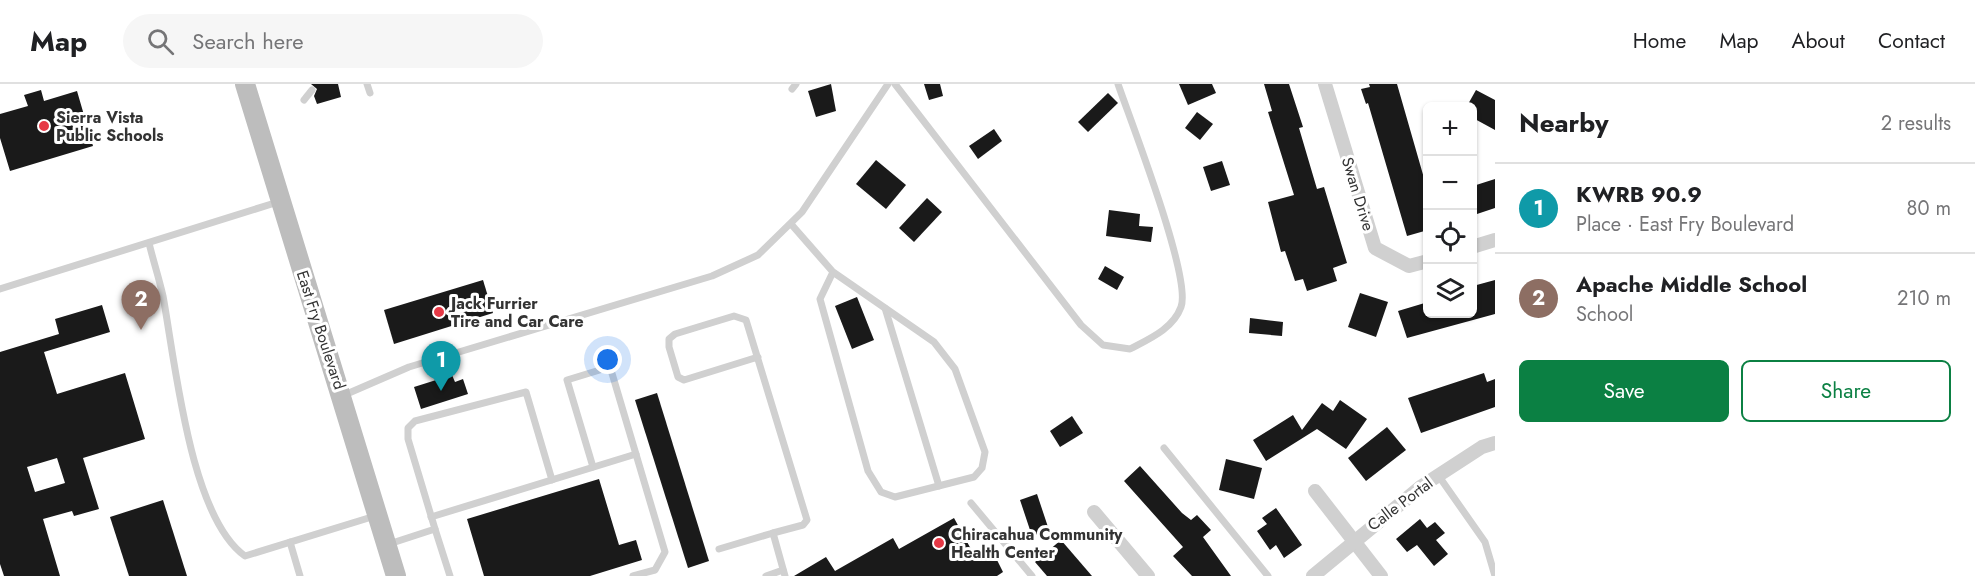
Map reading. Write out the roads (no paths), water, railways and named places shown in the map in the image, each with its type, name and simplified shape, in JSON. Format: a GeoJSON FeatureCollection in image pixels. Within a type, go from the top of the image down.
{"type":"FeatureCollection","features":[{"type":"Feature","properties":{"kind":"main road","name":"East Fry Boulevard"},"geometry":{"type":"LineString","coordinates":[[245,84],[396,576]]}},
{"type":"Feature","properties":{"kind":"street","name":"Swan Drive"},"geometry":{"type":"LineString","coordinates":[[1325,84],[1375,248],[1409,266],[1423,262]]}},
{"type":"Feature","properties":{"kind":"street"},"geometry":{"type":"LineString","coordinates":[[1477,246],[1495,240]]}},
{"type":"Feature","properties":{"kind":"street","name":"Calle Portal"},"geometry":{"type":"LineString","coordinates":[[1312,576],[1353,540],[1438,476],[1482,447],[1495,443]]}},
{"type":"Feature","properties":{"kind":"street"},"geometry":{"type":"LineString","coordinates":[[1315,491],[1381,576]]}},
{"type":"Feature","properties":{"kind":"street"},"geometry":{"type":"LineString","coordinates":[[1094,512],[1148,576]]}},
{"type":"Feature","properties":{"kind":"lane"},"geometry":{"type":"LineString","coordinates":[[368,84],[370,93]]}},
{"type":"Feature","properties":{"kind":"lane"},"geometry":{"type":"LineString","coordinates":[[342,396],[409,367],[712,276],[758,255],[802,212],[888,84]]}},
{"type":"Feature","properties":{"kind":"lane"},"geometry":{"type":"LineString","coordinates":[[896,84],[1081,325],[1104,345],[1130,349],[1173,323],[1182,305],[1179,265],[1118,84]]}},
{"type":"Feature","properties":{"kind":"lane"},"geometry":{"type":"LineString","coordinates":[[304,100],[312,90]]}},
{"type":"Feature","properties":{"kind":"lane"},"geometry":{"type":"LineString","coordinates":[[0,289],[280,201]]}},
{"type":"Feature","properties":{"kind":"lane"},"geometry":{"type":"LineString","coordinates":[[791,224],[833,272],[934,342],[955,369],[985,452],[982,468],[974,477],[895,497],[881,492],[868,471],[820,299],[833,272]]}},
{"type":"Feature","properties":{"kind":"lane"},"geometry":{"type":"LineString","coordinates":[[149,243],[162,293],[189,438],[200,478],[218,523],[232,547],[245,556],[378,516]]}},
{"type":"Feature","properties":{"kind":"lane"},"geometry":{"type":"LineString","coordinates":[[885,308],[939,486]]}},
{"type":"Feature","properties":{"kind":"lane"},"geometry":{"type":"LineString","coordinates":[[720,549],[803,525],[807,520],[758,357],[746,320],[734,316],[675,334],[669,339],[669,347],[678,377],[684,380],[758,357]]}},
{"type":"Feature","properties":{"kind":"lane"},"geometry":{"type":"LineString","coordinates":[[593,467],[567,380],[603,369],[610,370],[665,552],[655,570],[633,576]]}},
{"type":"Feature","properties":{"kind":"lane"},"geometry":{"type":"LineString","coordinates":[[450,576],[408,439],[408,428],[416,421],[526,392],[552,480]]}},
{"type":"Feature","properties":{"kind":"lane"},"geometry":{"type":"LineString","coordinates":[[1164,448],[1268,576]]}},
{"type":"Feature","properties":{"kind":"lane"},"geometry":{"type":"LineString","coordinates":[[431,517],[636,454]]}},
{"type":"Feature","properties":{"kind":"lane"},"geometry":{"type":"LineString","coordinates":[[1438,476],[1485,542],[1495,576]]}},
{"type":"Feature","properties":{"kind":"lane"},"geometry":{"type":"LineString","coordinates":[[971,502],[1032,576]]}},
{"type":"Feature","properties":{"kind":"lane"},"geometry":{"type":"LineString","coordinates":[[387,545],[435,529]]}},
{"type":"Feature","properties":{"kind":"lane"},"geometry":{"type":"LineString","coordinates":[[766,576],[784,573],[773,533]]}},
{"type":"Feature","properties":{"kind":"lane"},"geometry":{"type":"LineString","coordinates":[[290,542],[300,576]]}},
{"type":"Feature","properties":{"kind":"place","name":"Sierra Vista Public Schools"},"geometry":{"type":"Point","coordinates":[44,126]}},
{"type":"Feature","properties":{"kind":"place","name":"Jack Furrier Tire and Car Care"},"geometry":{"type":"Point","coordinates":[439,312]}},
{"type":"Feature","properties":{"kind":"place","name":"Apache Middle School"},"geometry":{"type":"Point","coordinates":[141,330]}},
{"type":"Feature","properties":{"kind":"place","name":"KWRB 90.9"},"geometry":{"type":"Point","coordinates":[441,391]}},
{"type":"Feature","properties":{"kind":"place","name":"Chiracahua Community Health Center"},"geometry":{"type":"Point","coordinates":[939,543]}}]}
